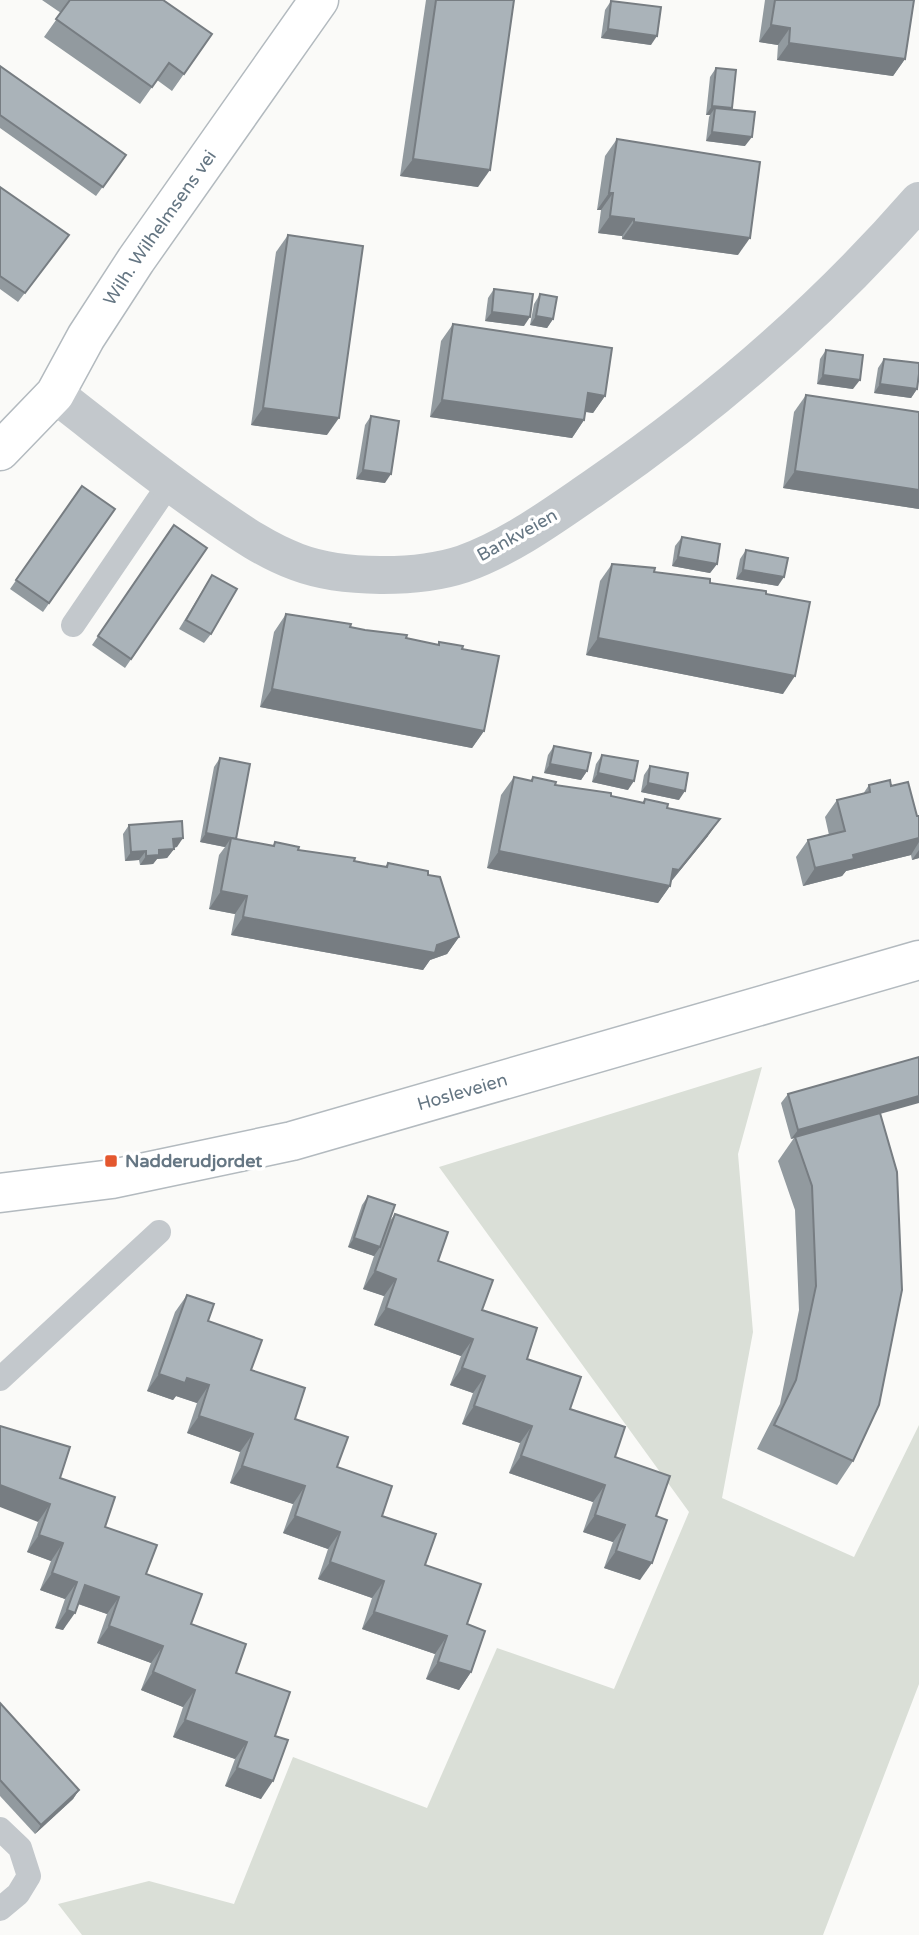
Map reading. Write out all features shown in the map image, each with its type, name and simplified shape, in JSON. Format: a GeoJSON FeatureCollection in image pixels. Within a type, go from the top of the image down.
{"type":"FeatureCollection","features":[{"type":"Feature","properties":{"kind":"street","name":"Wilh. Wilhelmsens vei"},"geometry":{"type":"LineString","coordinates":[[0,451],[55,394],[86,337],[136,260],[319,0]]}},
{"type":"Feature","properties":{"kind":"street","name":"Bankveien"},"geometry":{"type":"LineString","coordinates":[[55,394],[169,484],[264,548],[298,563],[338,572],[402,575],[463,564],[536,528],[664,440],[831,296],[919,201]]}},
{"type":"Feature","properties":{"kind":"street","name":"Hosleveien"},"geometry":{"type":"LineString","coordinates":[[0,1193],[112,1179],[292,1141],[919,960]]}},
{"type":"Feature","properties":{"kind":"lane"},"geometry":{"type":"LineString","coordinates":[[73,625],[169,484]]}},
{"type":"Feature","properties":{"kind":"lane"},"geometry":{"type":"LineString","coordinates":[[0,1379],[159,1232]]}},
{"type":"Feature","properties":{"kind":"lane"},"geometry":{"type":"LineString","coordinates":[[0,1829],[20,1848],[29,1876],[18,1894],[0,1909]]}},
{"type":"Feature","properties":{"kind":"shaded area"},"geometry":{"type":"Polygon","coordinates":[[[762,1067],[738,1154],[753,1332],[722,1498],[854,1557],[919,1425],[919,1684],[823,1935],[82,1935],[58,1904],[149,1881],[234,1904],[293,1757],[427,1808],[497,1648],[614,1689],[689,1512],[439,1167],[762,1067]]]}},
{"type":"Feature","properties":{"kind":"building"},"geometry":{"type":"Polygon","coordinates":[[[70,0],[163,0],[212,34],[184,74],[169,63],[152,87],[56,19],[70,0]]]}},
{"type":"Feature","properties":{"kind":"building"},"geometry":{"type":"Polygon","coordinates":[[[436,0],[514,0],[490,170],[413,159],[436,0]]]}},
{"type":"Feature","properties":{"kind":"building"},"geometry":{"type":"Polygon","coordinates":[[[775,0],[914,0],[905,59],[789,43],[790,28],[771,25],[775,0]]]}},
{"type":"Feature","properties":{"kind":"building"},"geometry":{"type":"Polygon","coordinates":[[[611,1],[661,7],[657,36],[608,29],[611,1]]]}},
{"type":"Feature","properties":{"kind":"building"},"geometry":{"type":"Polygon","coordinates":[[[0,66],[126,155],[103,187],[0,115],[0,66]]]}},
{"type":"Feature","properties":{"kind":"building"},"geometry":{"type":"Polygon","coordinates":[[[716,68],[736,70],[732,108],[712,106],[716,68]]]}},
{"type":"Feature","properties":{"kind":"building"},"geometry":{"type":"Polygon","coordinates":[[[715,108],[755,112],[752,137],[712,132],[715,108]]]}},
{"type":"Feature","properties":{"kind":"building"},"geometry":{"type":"Polygon","coordinates":[[[617,139],[760,162],[750,238],[634,222],[634,219],[610,216],[613,193],[609,193],[617,139]]]}},
{"type":"Feature","properties":{"kind":"building"},"geometry":{"type":"Polygon","coordinates":[[[0,187],[69,235],[25,293],[0,276],[0,187]]]}},
{"type":"Feature","properties":{"kind":"building"},"geometry":{"type":"Polygon","coordinates":[[[288,235],[363,246],[339,418],[263,408],[288,235]]]}},
{"type":"Feature","properties":{"kind":"building"},"geometry":{"type":"Polygon","coordinates":[[[494,289],[533,294],[530,317],[492,312],[494,289]]]}},
{"type":"Feature","properties":{"kind":"building"},"geometry":{"type":"Polygon","coordinates":[[[540,294],[557,297],[553,319],[536,316],[540,294]]]}},
{"type":"Feature","properties":{"kind":"building"},"geometry":{"type":"Polygon","coordinates":[[[453,324],[612,348],[605,396],[588,393],[584,420],[442,400],[453,324]]]}},
{"type":"Feature","properties":{"kind":"building"},"geometry":{"type":"Polygon","coordinates":[[[826,350],[863,355],[860,380],[823,375],[826,350]]]}},
{"type":"Feature","properties":{"kind":"building"},"geometry":{"type":"Polygon","coordinates":[[[884,359],[919,363],[917,389],[880,384],[884,359]]]}},
{"type":"Feature","properties":{"kind":"building"},"geometry":{"type":"Polygon","coordinates":[[[806,395],[919,412],[919,490],[795,471],[806,395]]]}},
{"type":"Feature","properties":{"kind":"building"},"geometry":{"type":"Polygon","coordinates":[[[371,416],[399,421],[391,474],[363,470],[371,416]]]}},
{"type":"Feature","properties":{"kind":"building"},"geometry":{"type":"Polygon","coordinates":[[[82,486],[115,509],[49,603],[16,580],[82,486]]]}},
{"type":"Feature","properties":{"kind":"building"},"geometry":{"type":"Polygon","coordinates":[[[174,525],[207,548],[131,659],[98,636],[174,525]]]}},
{"type":"Feature","properties":{"kind":"building"},"geometry":{"type":"Polygon","coordinates":[[[682,537],[720,544],[717,564],[678,557],[682,537]]]}},
{"type":"Feature","properties":{"kind":"building"},"geometry":{"type":"Polygon","coordinates":[[[746,550],[788,558],[784,577],[743,570],[746,550]]]}},
{"type":"Feature","properties":{"kind":"building"},"geometry":{"type":"Polygon","coordinates":[[[612,564],[655,568],[654,572],[710,579],[710,583],[766,591],[766,594],[810,602],[795,676],[598,638],[612,564]]]}},
{"type":"Feature","properties":{"kind":"building"},"geometry":{"type":"Polygon","coordinates":[[[212,575],[237,589],[211,634],[186,620],[212,575]]]}},
{"type":"Feature","properties":{"kind":"building"},"geometry":{"type":"Polygon","coordinates":[[[286,614],[351,624],[350,627],[365,630],[407,635],[406,638],[439,645],[439,642],[463,646],[462,649],[499,656],[484,731],[272,689],[286,614]]]}},
{"type":"Feature","properties":{"kind":"building"},"geometry":{"type":"Polygon","coordinates":[[[554,746],[591,753],[587,771],[550,764],[554,746]]]}},
{"type":"Feature","properties":{"kind":"building"},"geometry":{"type":"Polygon","coordinates":[[[602,755],[638,761],[634,781],[598,773],[602,755]]]}},
{"type":"Feature","properties":{"kind":"building"},"geometry":{"type":"Polygon","coordinates":[[[220,758],[250,764],[236,839],[206,833],[220,758]]]}},
{"type":"Feature","properties":{"kind":"building"},"geometry":{"type":"Polygon","coordinates":[[[650,766],[688,773],[685,791],[648,783],[650,766]]]}},
{"type":"Feature","properties":{"kind":"building"},"geometry":{"type":"Polygon","coordinates":[[[514,777],[532,781],[533,777],[556,782],[555,785],[611,793],[611,796],[644,803],[645,799],[668,804],[667,808],[720,819],[679,870],[673,869],[670,886],[499,851],[514,777]]]}},
{"type":"Feature","properties":{"kind":"building"},"geometry":{"type":"Polygon","coordinates":[[[890,780],[891,786],[908,782],[919,816],[919,838],[853,855],[854,859],[815,868],[808,840],[845,831],[837,800],[870,792],[869,785],[890,780]]]}},
{"type":"Feature","properties":{"kind":"building"},"geometry":{"type":"Polygon","coordinates":[[[182,821],[183,838],[173,839],[174,849],[159,850],[159,855],[146,856],[146,851],[131,852],[129,825],[182,821]]]}},
{"type":"Feature","properties":{"kind":"building"},"geometry":{"type":"Polygon","coordinates":[[[231,838],[274,846],[275,842],[299,847],[298,850],[355,858],[354,861],[369,864],[387,867],[388,863],[428,871],[428,875],[440,877],[459,937],[437,945],[435,953],[243,917],[247,896],[221,891],[231,838]]]}},
{"type":"Feature","properties":{"kind":"building"},"geometry":{"type":"Polygon","coordinates":[[[919,1057],[919,1096],[798,1130],[788,1094],[919,1057]]]}},
{"type":"Feature","properties":{"kind":"building"},"geometry":{"type":"Polygon","coordinates":[[[880,1113],[897,1172],[902,1290],[879,1405],[853,1461],[774,1425],[796,1380],[816,1286],[812,1186],[795,1137],[880,1113]]]}},
{"type":"Feature","properties":{"kind":"building"},"geometry":{"type":"Polygon","coordinates":[[[368,1196],[395,1205],[380,1247],[354,1238],[368,1196]]]}},
{"type":"Feature","properties":{"kind":"building"},"geometry":{"type":"Polygon","coordinates":[[[395,1214],[448,1232],[438,1261],[493,1280],[482,1310],[537,1328],[527,1359],[581,1377],[570,1409],[625,1427],[615,1457],[670,1476],[656,1516],[667,1520],[652,1563],[616,1551],[625,1525],[595,1515],[605,1485],[521,1456],[532,1426],[474,1406],[485,1376],[462,1368],[473,1339],[386,1308],[396,1279],[375,1271],[395,1214]]]}},
{"type":"Feature","properties":{"kind":"building"},"geometry":{"type":"Polygon","coordinates":[[[187,1295],[214,1304],[208,1321],[262,1340],[251,1370],[305,1388],[295,1419],[348,1437],[337,1467],[392,1486],[382,1516],[436,1534],[425,1565],[481,1584],[467,1624],[485,1631],[471,1672],[438,1662],[447,1636],[374,1612],[384,1581],[330,1562],[340,1532],[295,1516],[305,1486],[242,1466],[253,1434],[199,1416],[209,1385],[187,1378],[185,1383],[159,1374],[187,1295]]]}},
{"type":"Feature","properties":{"kind":"building"},"geometry":{"type":"Polygon","coordinates":[[[0,1426],[70,1447],[60,1478],[115,1497],[105,1527],[157,1545],[146,1574],[202,1594],[191,1624],[246,1644],[236,1673],[290,1692],[275,1736],[288,1740],[273,1781],[237,1768],[247,1742],[185,1720],[195,1690],[153,1672],[163,1646],[109,1626],[119,1597],[85,1585],[75,1613],[67,1610],[77,1582],[52,1573],[63,1543],[39,1535],[50,1504],[0,1485],[0,1426]]]}},
{"type":"Feature","properties":{"kind":"building"},"geometry":{"type":"Polygon","coordinates":[[[0,1703],[79,1790],[41,1825],[0,1780],[0,1703]]]}},
{"type":"Feature","properties":{"kind":"place","name":"Nadderudjordet"},"geometry":{"type":"Point","coordinates":[111,1161]}}]}
